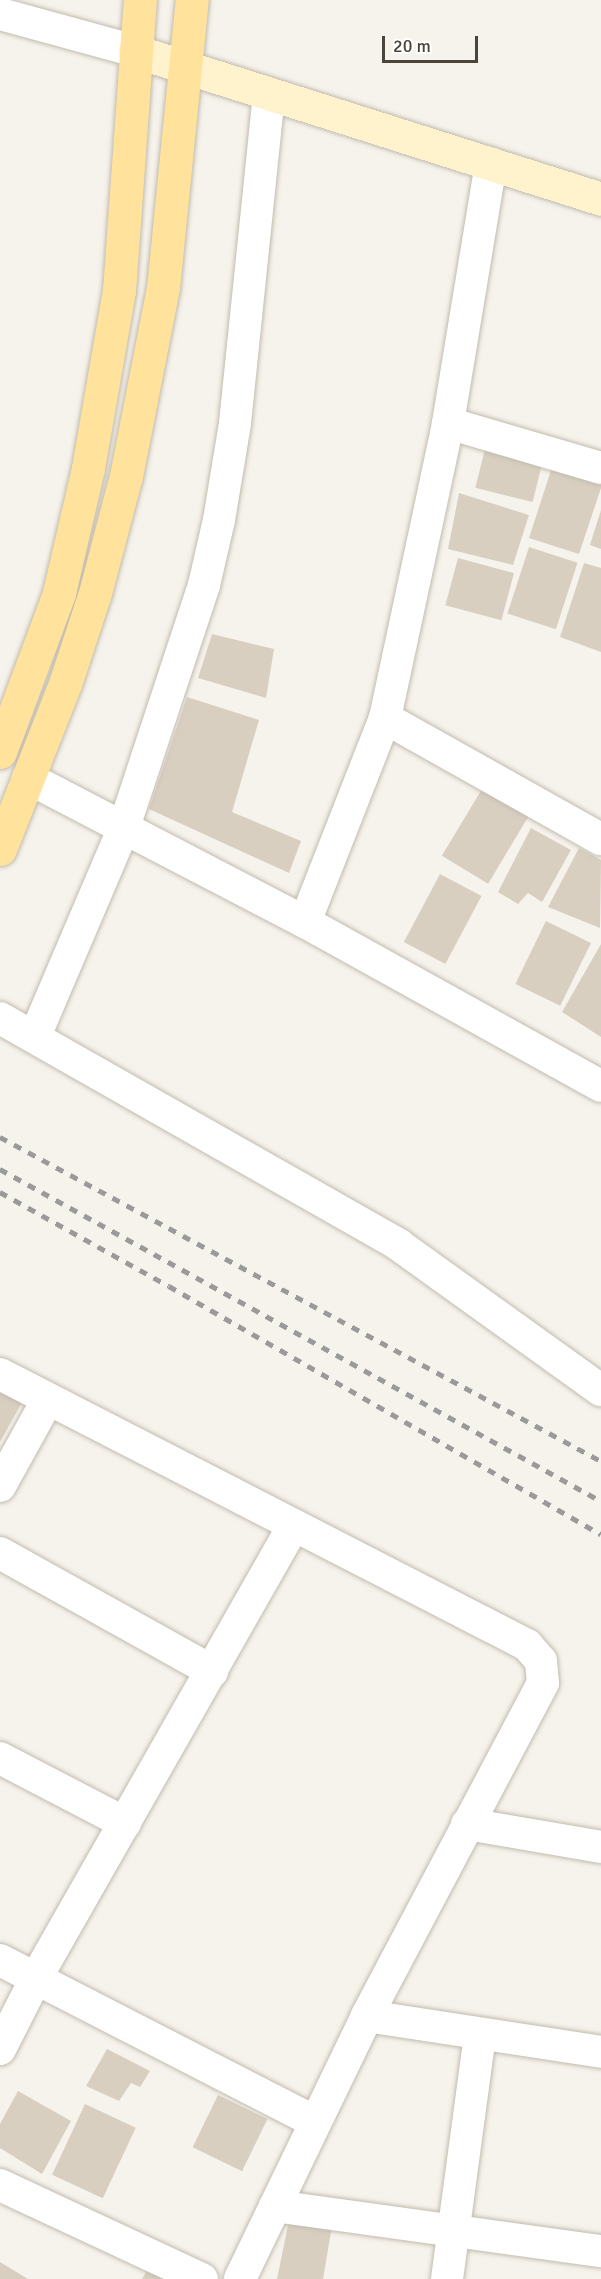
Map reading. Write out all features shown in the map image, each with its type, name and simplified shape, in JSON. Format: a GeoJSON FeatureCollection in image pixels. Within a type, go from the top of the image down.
{"type":"FeatureCollection","features":[{"type":"Feature","properties":{"kind":"main road"},"geometry":{"type":"LineString","coordinates":[[0,752],[59,593],[82,501],[119,291],[140,0]]}},
{"type":"Feature","properties":{"kind":"main road"},"geometry":{"type":"LineString","coordinates":[[0,849],[65,684],[91,604],[126,476],[163,288],[192,0]]}},
{"type":"Feature","properties":{"kind":"street"},"geometry":{"type":"LineString","coordinates":[[2,14],[135,51],[601,200]]}},
{"type":"Feature","properties":{"kind":"street"},"geometry":{"type":"LineString","coordinates":[[35,1036],[124,827],[204,585],[219,520],[239,388],[269,94]]}},
{"type":"Feature","properties":{"kind":"street"},"geometry":{"type":"LineString","coordinates":[[305,922],[385,718],[448,423],[491,164]]}},
{"type":"Feature","properties":{"kind":"street"},"geometry":{"type":"LineString","coordinates":[[448,423],[601,468]]}},
{"type":"Feature","properties":{"kind":"street"},"geometry":{"type":"LineString","coordinates":[[385,718],[601,839]]}},
{"type":"Feature","properties":{"kind":"street"},"geometry":{"type":"LineString","coordinates":[[28,778],[305,922],[601,1086]]}},
{"type":"Feature","properties":{"kind":"street"},"geometry":{"type":"LineString","coordinates":[[0,1018],[399,1245],[601,1390]]}},
{"type":"Feature","properties":{"kind":"street"},"geometry":{"type":"LineString","coordinates":[[0,1374],[527,1644],[542,1661],[543,1683],[367,2016],[240,2279]]}},
{"type":"Feature","properties":{"kind":"street"},"geometry":{"type":"LineString","coordinates":[[0,1486],[48,1399]]}},
{"type":"Feature","properties":{"kind":"street"},"geometry":{"type":"LineString","coordinates":[[0,2049],[36,1978],[294,1525]]}},
{"type":"Feature","properties":{"kind":"street"},"geometry":{"type":"LineString","coordinates":[[0,1553],[212,1671]]}},
{"type":"Feature","properties":{"kind":"street"},"geometry":{"type":"LineString","coordinates":[[0,1758],[125,1823]]}},
{"type":"Feature","properties":{"kind":"street"},"geometry":{"type":"LineString","coordinates":[[467,1824],[601,1848]]}},
{"type":"Feature","properties":{"kind":"street"},"geometry":{"type":"LineString","coordinates":[[0,1960],[315,2122]]}},
{"type":"Feature","properties":{"kind":"street"},"geometry":{"type":"LineString","coordinates":[[367,2016],[601,2052]]}},
{"type":"Feature","properties":{"kind":"street"},"geometry":{"type":"LineString","coordinates":[[447,2279],[480,2034]]}},
{"type":"Feature","properties":{"kind":"street"},"geometry":{"type":"LineString","coordinates":[[0,2185],[202,2279]]}},
{"type":"Feature","properties":{"kind":"street"},"geometry":{"type":"LineString","coordinates":[[275,2206],[601,2251]]}},
{"type":"Feature","properties":{"kind":"building"},"geometry":{"type":"Polygon","coordinates":[[[485,449],[542,463],[533,502],[475,488],[485,449]]]}},
{"type":"Feature","properties":{"kind":"building"},"geometry":{"type":"Polygon","coordinates":[[[553,464],[601,478],[601,488],[579,554],[529,538],[553,464]]]}},
{"type":"Feature","properties":{"kind":"building"},"geometry":{"type":"Polygon","coordinates":[[[459,493],[529,515],[513,565],[448,549],[459,493]]]}},
{"type":"Feature","properties":{"kind":"building"},"geometry":{"type":"Polygon","coordinates":[[[601,510],[601,549],[590,545],[601,510]]]}},
{"type":"Feature","properties":{"kind":"building"},"geometry":{"type":"Polygon","coordinates":[[[529,547],[578,563],[556,629],[507,614],[529,547]]]}},
{"type":"Feature","properties":{"kind":"building"},"geometry":{"type":"Polygon","coordinates":[[[458,558],[514,573],[501,620],[445,605],[458,558]]]}},
{"type":"Feature","properties":{"kind":"building"},"geometry":{"type":"Polygon","coordinates":[[[584,563],[601,568],[601,652],[560,637],[584,563]]]}},
{"type":"Feature","properties":{"kind":"building"},"geometry":{"type":"Polygon","coordinates":[[[212,634],[274,649],[266,698],[198,678],[212,634]]]}},
{"type":"Feature","properties":{"kind":"building"},"geometry":{"type":"Polygon","coordinates":[[[187,697],[259,720],[232,812],[301,841],[289,873],[149,809],[187,697]]]}},
{"type":"Feature","properties":{"kind":"building"},"geometry":{"type":"Polygon","coordinates":[[[482,789],[528,817],[488,884],[442,856],[482,789]]]}},
{"type":"Feature","properties":{"kind":"building"},"geometry":{"type":"Polygon","coordinates":[[[531,828],[571,850],[542,902],[528,893],[518,904],[498,892],[531,828]]]}},
{"type":"Feature","properties":{"kind":"building"},"geometry":{"type":"Polygon","coordinates":[[[579,848],[601,860],[600,928],[548,907],[579,848]]]}},
{"type":"Feature","properties":{"kind":"building"},"geometry":{"type":"Polygon","coordinates":[[[440,874],[481,896],[445,964],[404,942],[440,874]]]}},
{"type":"Feature","properties":{"kind":"building"},"geometry":{"type":"Polygon","coordinates":[[[546,921],[591,943],[560,1006],[515,984],[546,921]]]}},
{"type":"Feature","properties":{"kind":"building"},"geometry":{"type":"Polygon","coordinates":[[[601,944],[601,1037],[562,1012],[601,944]]]}},
{"type":"Feature","properties":{"kind":"building"},"geometry":{"type":"Polygon","coordinates":[[[0,1385],[25,1397],[0,1442],[0,1385]]]}},
{"type":"Feature","properties":{"kind":"building"},"geometry":{"type":"Polygon","coordinates":[[[107,2049],[150,2071],[140,2087],[131,2083],[119,2101],[86,2086],[107,2049]]]}},
{"type":"Feature","properties":{"kind":"building"},"geometry":{"type":"Polygon","coordinates":[[[18,2091],[71,2121],[42,2174],[0,2148],[0,2124],[18,2091]]]}},
{"type":"Feature","properties":{"kind":"building"},"geometry":{"type":"Polygon","coordinates":[[[218,2095],[267,2119],[242,2171],[193,2147],[218,2095]]]}},
{"type":"Feature","properties":{"kind":"building"},"geometry":{"type":"Polygon","coordinates":[[[85,2104],[136,2128],[103,2198],[52,2175],[85,2104]]]}},
{"type":"Feature","properties":{"kind":"building"},"geometry":{"type":"Polygon","coordinates":[[[289,2220],[332,2226],[323,2279],[277,2279],[289,2220]]]}},
{"type":"Feature","properties":{"kind":"building"},"geometry":{"type":"Polygon","coordinates":[[[0,2262],[28,2279],[0,2279],[0,2262]]]}},
{"type":"Feature","properties":{"kind":"building"},"geometry":{"type":"Polygon","coordinates":[[[152,2262],[184,2279],[142,2279],[152,2262]]]}},
{"type":"Feature","properties":{"kind":"railway"},"geometry":{"type":"LineString","coordinates":[[0,1137],[601,1461]]}},
{"type":"Feature","properties":{"kind":"railway"},"geometry":{"type":"LineString","coordinates":[[0,1169],[601,1501]]}},
{"type":"Feature","properties":{"kind":"railway"},"geometry":{"type":"LineString","coordinates":[[0,1192],[169,1286],[601,1534]]}}]}
